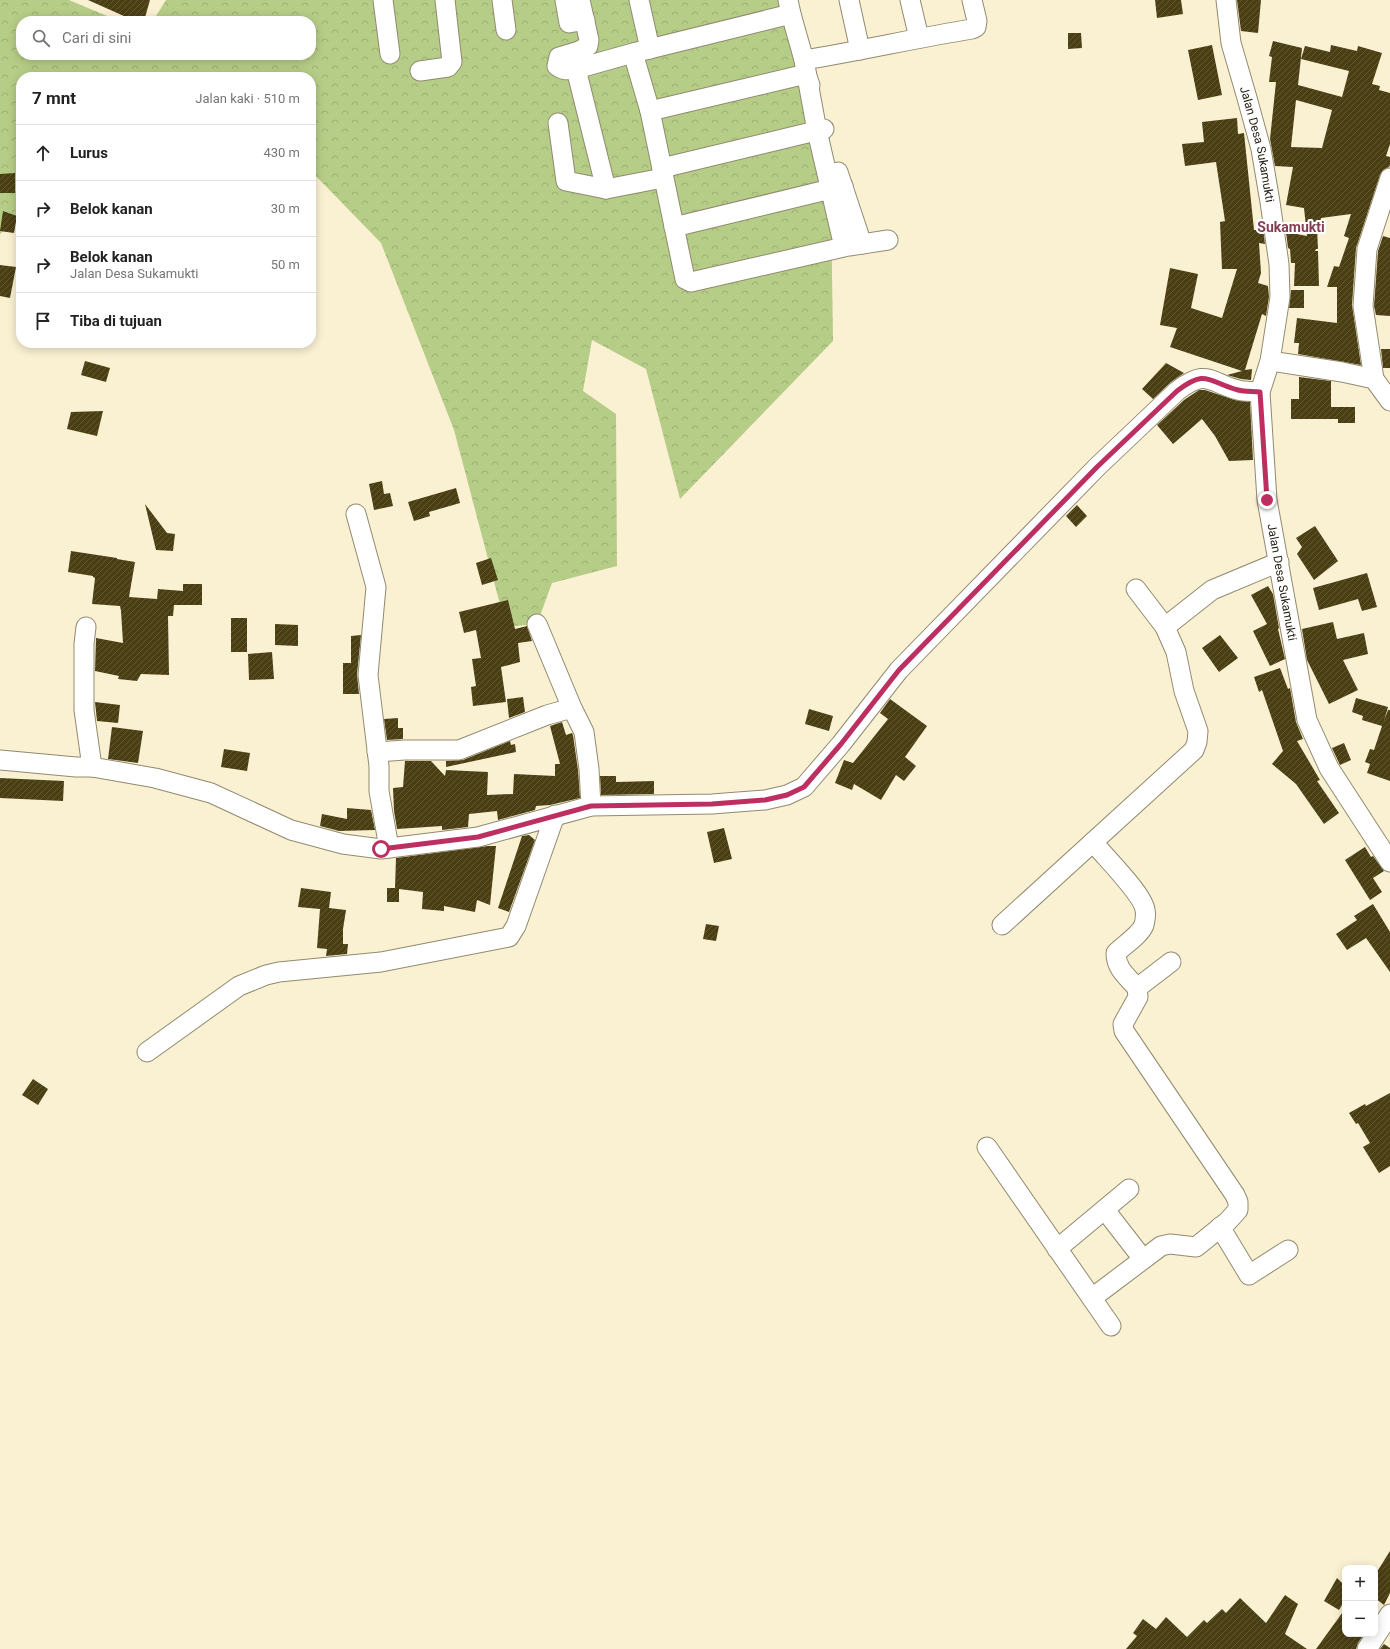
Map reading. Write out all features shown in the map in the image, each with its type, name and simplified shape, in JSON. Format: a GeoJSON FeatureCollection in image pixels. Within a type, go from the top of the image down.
{"type":"FeatureCollection","features":[{"type":"Feature","properties":{"kind":"street"},"geometry":{"type":"LineString","coordinates":[[383,0],[390,54]]}},
{"type":"Feature","properties":{"kind":"street"},"geometry":{"type":"LineString","coordinates":[[420,71],[448,67],[452,62],[445,0]]}},
{"type":"Feature","properties":{"kind":"street"},"geometry":{"type":"LineString","coordinates":[[502,0],[506,30]]}},
{"type":"Feature","properties":{"kind":"street"},"geometry":{"type":"LineString","coordinates":[[565,0],[569,23],[585,20]]}},
{"type":"Feature","properties":{"kind":"street"},"geometry":{"type":"LineString","coordinates":[[580,0],[589,40],[588,46],[579,51],[559,57],[557,66],[561,69],[576,69],[790,7],[821,130],[853,245]]}},
{"type":"Feature","properties":{"kind":"street"},"geometry":{"type":"LineString","coordinates":[[639,0],[642,51],[650,111],[685,279],[691,282],[853,245],[888,240]]}},
{"type":"Feature","properties":{"kind":"street"},"geometry":{"type":"LineString","coordinates":[[849,0],[860,50]]}},
{"type":"Feature","properties":{"kind":"street"},"geometry":{"type":"LineString","coordinates":[[910,0],[919,38]]}},
{"type":"Feature","properties":{"kind":"street"},"geometry":{"type":"LineString","coordinates":[[650,111],[860,50],[972,29],[976,27],[977,22],[972,0]]}},
{"type":"Feature","properties":{"kind":"street","name":"Jalan Desa Sukamukti"},"geometry":{"type":"LineString","coordinates":[[1226,0],[1231,43],[1260,150],[1270,202],[1279,264],[1280,297],[1270,361],[1260,392],[1267,500],[1307,720],[1329,768],[1390,862]]}},
{"type":"Feature","properties":{"kind":"street"},"geometry":{"type":"LineString","coordinates":[[576,69],[606,190]]}},
{"type":"Feature","properties":{"kind":"street"},"geometry":{"type":"LineString","coordinates":[[558,123],[566,181],[606,190],[662,173],[821,130]]}},
{"type":"Feature","properties":{"kind":"street"},"geometry":{"type":"LineString","coordinates":[[1390,178],[1367,249],[1363,306],[1374,379],[1390,401]]}},
{"type":"Feature","properties":{"kind":"street"},"geometry":{"type":"LineString","coordinates":[[674,227],[837,188]]}},
{"type":"Feature","properties":{"kind":"street"},"geometry":{"type":"LineString","coordinates":[[1270,361],[1342,372],[1374,379]]}},
{"type":"Feature","properties":{"kind":"street"},"geometry":{"type":"LineString","coordinates":[[0,760],[92,767],[155,778],[211,793],[291,830],[343,844],[381,849],[478,837],[591,806],[712,804],[765,800],[787,795],[804,787],[841,744],[899,670],[1097,467],[1177,391],[1189,382],[1210,378],[1238,391],[1260,392]]}},
{"type":"Feature","properties":{"kind":"street"},"geometry":{"type":"LineString","coordinates":[[356,514],[376,587],[368,670],[379,771],[379,791],[389,848]]}},
{"type":"Feature","properties":{"kind":"street"},"geometry":{"type":"LineString","coordinates":[[1165,627],[1212,590],[1279,562]]}},
{"type":"Feature","properties":{"kind":"street"},"geometry":{"type":"LineString","coordinates":[[1002,925],[1194,750],[1197,742],[1198,731],[1184,692],[1176,652],[1165,627],[1136,589]]}},
{"type":"Feature","properties":{"kind":"street"},"geometry":{"type":"LineString","coordinates":[[537,624],[572,708],[584,732],[589,769],[591,806]]}},
{"type":"Feature","properties":{"kind":"street"},"geometry":{"type":"LineString","coordinates":[[86,627],[84,644],[84,710],[92,767]]}},
{"type":"Feature","properties":{"kind":"street"},"geometry":{"type":"LineString","coordinates":[[377,752],[459,750],[547,715],[572,708]]}},
{"type":"Feature","properties":{"kind":"street"},"geometry":{"type":"LineString","coordinates":[[147,1052],[239,986],[266,974],[381,962],[509,937],[516,926],[555,815]]}},
{"type":"Feature","properties":{"kind":"street"},"geometry":{"type":"LineString","coordinates":[[1092,1298],[1160,1246],[1170,1244],[1196,1247],[1238,1210],[1238,1202],[1235,1195],[1124,1031],[1123,1024],[1138,997],[1137,988],[1119,968],[1116,962],[1116,953],[1125,943],[1139,932],[1144,924],[1145,909],[1140,897],[1093,842]]}},
{"type":"Feature","properties":{"kind":"street"},"geometry":{"type":"LineString","coordinates":[[1137,988],[1171,962]]}},
{"type":"Feature","properties":{"kind":"street"},"geometry":{"type":"LineString","coordinates":[[987,1147],[1111,1326]]}},
{"type":"Feature","properties":{"kind":"street"},"geometry":{"type":"LineString","coordinates":[[1057,1249],[1130,1189]]}},
{"type":"Feature","properties":{"kind":"street"},"geometry":{"type":"LineString","coordinates":[[1105,1210],[1143,1259]]}},
{"type":"Feature","properties":{"kind":"street"},"geometry":{"type":"LineString","coordinates":[[1220,1227],[1249,1274],[1288,1250]]}},
{"type":"Feature","properties":{"kind":"street"},"geometry":{"type":"LineString","coordinates":[[1369,1648],[1390,1614]]}},
{"type":"Feature","properties":{"kind":"green space"},"geometry":{"type":"Polygon","coordinates":[[[0,0],[69,0],[107,16],[16,16],[16,60],[316,60],[316,16],[156,16],[166,0],[787,0],[804,45],[830,138],[833,341],[680,499],[646,369],[592,340],[583,391],[616,414],[617,566],[552,583],[537,624],[506,627],[454,430],[381,243],[316,176],[316,72],[16,72],[16,219],[0,234],[0,0]]]}},
{"type":"Feature","properties":{"kind":"building"},"geometry":{"type":"Polygon","coordinates":[[[88,0],[150,0],[145,16],[124,16],[88,0]]]}},
{"type":"Feature","properties":{"kind":"building"},"geometry":{"type":"Polygon","coordinates":[[[1155,0],[1181,0],[1183,14],[1157,18],[1155,0]]]}},
{"type":"Feature","properties":{"kind":"building"},"geometry":{"type":"Polygon","coordinates":[[[1237,0],[1261,0],[1258,33],[1241,31],[1237,0]]]}},
{"type":"Feature","properties":{"kind":"building"},"geometry":{"type":"Polygon","coordinates":[[[1068,33],[1081,33],[1082,48],[1068,49],[1068,33]]]}},
{"type":"Feature","properties":{"kind":"building"},"geometry":{"type":"Polygon","coordinates":[[[1273,41],[1302,48],[1298,85],[1342,97],[1349,71],[1301,59],[1305,46],[1330,52],[1331,45],[1357,51],[1358,46],[1382,53],[1372,84],[1380,86],[1379,90],[1390,93],[1390,144],[1386,156],[1390,157],[1390,165],[1383,170],[1380,175],[1356,248],[1352,305],[1361,365],[1298,354],[1299,343],[1294,343],[1297,318],[1337,323],[1337,287],[1327,287],[1334,266],[1339,267],[1349,238],[1344,236],[1351,214],[1321,218],[1319,229],[1317,228],[1318,249],[1315,251],[1318,251],[1319,286],[1294,286],[1295,263],[1291,263],[1290,249],[1288,248],[1286,232],[1307,236],[1304,208],[1286,205],[1293,167],[1275,166],[1270,139],[1276,82],[1269,82],[1272,57],[1269,56],[1273,41]],[[1296,100],[1291,147],[1322,148],[1332,110],[1296,100]]]}},
{"type":"Feature","properties":{"kind":"building"},"geometry":{"type":"Polygon","coordinates":[[[1212,45],[1222,95],[1198,100],[1188,50],[1212,45]]]}},
{"type":"Feature","properties":{"kind":"building"},"geometry":{"type":"Polygon","coordinates":[[[1237,118],[1238,134],[1244,133],[1254,230],[1263,230],[1264,236],[1265,244],[1259,243],[1261,273],[1258,283],[1268,286],[1269,297],[1266,316],[1262,314],[1245,370],[1252,369],[1251,380],[1227,375],[1242,371],[1170,347],[1177,328],[1160,325],[1170,268],[1198,274],[1191,308],[1222,318],[1237,269],[1222,269],[1220,222],[1225,221],[1216,162],[1185,166],[1182,144],[1204,142],[1202,122],[1237,118]]]}},
{"type":"Feature","properties":{"kind":"building"},"geometry":{"type":"Polygon","coordinates":[[[15,173],[15,193],[0,193],[0,174],[15,173]]]}},
{"type":"Feature","properties":{"kind":"building"},"geometry":{"type":"Polygon","coordinates":[[[3,211],[16,216],[14,233],[0,231],[3,211]]]}},
{"type":"Feature","properties":{"kind":"building"},"geometry":{"type":"Polygon","coordinates":[[[1383,236],[1390,238],[1390,316],[1376,315],[1374,306],[1378,251],[1383,236]]]}},
{"type":"Feature","properties":{"kind":"building"},"geometry":{"type":"Polygon","coordinates":[[[0,265],[16,267],[10,298],[0,296],[0,265]]]}},
{"type":"Feature","properties":{"kind":"building"},"geometry":{"type":"Polygon","coordinates":[[[1291,290],[1304,290],[1304,308],[1289,308],[1291,290]]]}},
{"type":"Feature","properties":{"kind":"building"},"geometry":{"type":"Polygon","coordinates":[[[1381,349],[1390,349],[1390,368],[1383,368],[1381,349]]]}},
{"type":"Feature","properties":{"kind":"building"},"geometry":{"type":"Polygon","coordinates":[[[85,361],[110,368],[106,382],[81,375],[85,361]]]}},
{"type":"Feature","properties":{"kind":"building"},"geometry":{"type":"Polygon","coordinates":[[[1166,363],[1184,373],[1171,382],[1153,399],[1142,389],[1166,363]]]}},
{"type":"Feature","properties":{"kind":"building"},"geometry":{"type":"Polygon","coordinates":[[[1299,377],[1331,381],[1331,407],[1355,407],[1355,423],[1338,423],[1338,419],[1291,419],[1291,399],[1299,399],[1299,377]]]}},
{"type":"Feature","properties":{"kind":"building"},"geometry":{"type":"Polygon","coordinates":[[[1199,390],[1205,390],[1235,400],[1250,402],[1253,460],[1229,461],[1215,436],[1202,419],[1173,444],[1157,425],[1184,400],[1199,390]]]}},
{"type":"Feature","properties":{"kind":"building"},"geometry":{"type":"Polygon","coordinates":[[[103,411],[97,436],[67,429],[71,412],[103,411]]]}},
{"type":"Feature","properties":{"kind":"building"},"geometry":{"type":"Polygon","coordinates":[[[382,481],[384,494],[390,493],[393,506],[374,510],[369,484],[382,481]]]}},
{"type":"Feature","properties":{"kind":"building"},"geometry":{"type":"Polygon","coordinates":[[[456,488],[460,503],[429,512],[430,516],[414,521],[408,502],[456,488]]]}},
{"type":"Feature","properties":{"kind":"building"},"geometry":{"type":"Polygon","coordinates":[[[145,504],[167,533],[175,534],[173,551],[156,550],[145,504]]]}},
{"type":"Feature","properties":{"kind":"building"},"geometry":{"type":"Polygon","coordinates":[[[1077,505],[1087,516],[1076,527],[1066,516],[1077,505]]]}},
{"type":"Feature","properties":{"kind":"building"},"geometry":{"type":"Polygon","coordinates":[[[1315,526],[1338,561],[1314,580],[1297,554],[1302,547],[1296,538],[1315,526]]]}},
{"type":"Feature","properties":{"kind":"building"},"geometry":{"type":"Polygon","coordinates":[[[71,551],[135,562],[129,597],[157,599],[158,589],[183,591],[183,584],[202,584],[202,605],[174,605],[173,616],[168,616],[169,675],[141,674],[137,681],[118,679],[119,676],[95,671],[96,638],[123,643],[120,606],[92,604],[95,578],[93,576],[68,572],[71,551]]]}},
{"type":"Feature","properties":{"kind":"building"},"geometry":{"type":"Polygon","coordinates":[[[491,558],[498,580],[482,585],[476,563],[491,558]]]}},
{"type":"Feature","properties":{"kind":"building"},"geometry":{"type":"Polygon","coordinates":[[[1367,573],[1377,607],[1362,611],[1358,599],[1319,610],[1313,588],[1367,573]]]}},
{"type":"Feature","properties":{"kind":"building"},"geometry":{"type":"Polygon","coordinates":[[[1268,586],[1273,594],[1278,629],[1285,659],[1270,666],[1253,631],[1267,624],[1251,595],[1268,586]]]}},
{"type":"Feature","properties":{"kind":"building"},"geometry":{"type":"Polygon","coordinates":[[[508,600],[515,629],[527,626],[532,641],[518,643],[520,662],[501,667],[506,702],[473,706],[471,687],[476,686],[472,659],[481,658],[476,630],[464,633],[459,612],[508,600]]]}},
{"type":"Feature","properties":{"kind":"building"},"geometry":{"type":"Polygon","coordinates":[[[231,618],[247,618],[247,652],[231,652],[231,618]]]}},
{"type":"Feature","properties":{"kind":"building"},"geometry":{"type":"Polygon","coordinates":[[[1333,622],[1337,639],[1364,633],[1368,654],[1343,660],[1358,690],[1329,704],[1307,660],[1302,629],[1333,622]]]}},
{"type":"Feature","properties":{"kind":"building"},"geometry":{"type":"Polygon","coordinates":[[[275,624],[298,625],[298,646],[275,645],[275,624]]]}},
{"type":"Feature","properties":{"kind":"building"},"geometry":{"type":"Polygon","coordinates":[[[361,635],[357,674],[359,694],[343,694],[343,663],[351,663],[351,636],[361,635]]]}},
{"type":"Feature","properties":{"kind":"building"},"geometry":{"type":"Polygon","coordinates":[[[1220,635],[1238,658],[1219,672],[1202,648],[1220,635]]]}},
{"type":"Feature","properties":{"kind":"building"},"geometry":{"type":"Polygon","coordinates":[[[272,652],[274,679],[249,680],[248,654],[272,652]]]}},
{"type":"Feature","properties":{"kind":"building"},"geometry":{"type":"Polygon","coordinates":[[[1280,668],[1288,689],[1290,688],[1296,722],[1303,739],[1297,741],[1320,780],[1317,781],[1339,813],[1324,824],[1296,784],[1272,764],[1283,751],[1262,690],[1259,692],[1254,677],[1280,668]]]}},
{"type":"Feature","properties":{"kind":"building"},"geometry":{"type":"Polygon","coordinates":[[[523,697],[525,712],[509,718],[507,699],[523,697]]]}},
{"type":"Feature","properties":{"kind":"building"},"geometry":{"type":"Polygon","coordinates":[[[1356,698],[1388,707],[1384,721],[1388,710],[1390,710],[1390,781],[1367,773],[1370,764],[1365,762],[1370,749],[1374,750],[1382,726],[1362,720],[1363,716],[1352,712],[1356,698]]]}},
{"type":"Feature","properties":{"kind":"building"},"geometry":{"type":"Polygon","coordinates":[[[890,699],[927,726],[905,757],[916,766],[904,781],[896,775],[881,800],[854,784],[852,790],[835,783],[844,760],[853,763],[888,719],[880,713],[890,699]]]}},
{"type":"Feature","properties":{"kind":"building"},"geometry":{"type":"Polygon","coordinates":[[[95,702],[120,705],[118,723],[97,721],[95,702]]]}},
{"type":"Feature","properties":{"kind":"building"},"geometry":{"type":"Polygon","coordinates":[[[809,709],[833,716],[829,731],[805,724],[809,709]]]}},
{"type":"Feature","properties":{"kind":"building"},"geometry":{"type":"Polygon","coordinates":[[[398,718],[398,728],[403,728],[403,739],[387,740],[384,719],[398,718]]]}},
{"type":"Feature","properties":{"kind":"building"},"geometry":{"type":"Polygon","coordinates":[[[562,722],[566,735],[572,733],[573,735],[580,798],[550,805],[536,806],[535,810],[498,820],[497,811],[469,814],[468,827],[442,830],[442,826],[397,829],[394,811],[393,788],[403,787],[405,761],[431,761],[445,776],[446,770],[488,772],[487,795],[513,794],[514,774],[555,776],[555,764],[560,764],[550,726],[562,722]]]}},
{"type":"Feature","properties":{"kind":"building"},"geometry":{"type":"Polygon","coordinates":[[[112,727],[143,731],[138,763],[108,759],[112,727]]]}},
{"type":"Feature","properties":{"kind":"building"},"geometry":{"type":"Polygon","coordinates":[[[510,741],[511,745],[515,744],[516,752],[446,767],[446,761],[463,760],[510,741]]]}},
{"type":"Feature","properties":{"kind":"building"},"geometry":{"type":"Polygon","coordinates":[[[1344,743],[1351,760],[1340,765],[1332,748],[1344,743]]]}},
{"type":"Feature","properties":{"kind":"building"},"geometry":{"type":"Polygon","coordinates":[[[224,749],[250,753],[247,771],[221,767],[224,749]]]}},
{"type":"Feature","properties":{"kind":"building"},"geometry":{"type":"Polygon","coordinates":[[[600,776],[616,776],[616,782],[654,781],[654,794],[601,795],[600,776]]]}},
{"type":"Feature","properties":{"kind":"building"},"geometry":{"type":"Polygon","coordinates":[[[0,778],[64,781],[63,801],[0,798],[0,778]]]}},
{"type":"Feature","properties":{"kind":"building"},"geometry":{"type":"Polygon","coordinates":[[[347,808],[371,810],[375,830],[339,831],[320,826],[322,814],[347,819],[347,808]]]}},
{"type":"Feature","properties":{"kind":"building"},"geometry":{"type":"Polygon","coordinates":[[[724,828],[732,859],[714,863],[707,832],[724,828]]]}},
{"type":"Feature","properties":{"kind":"building"},"geometry":{"type":"Polygon","coordinates":[[[529,835],[535,840],[509,912],[498,908],[522,836],[529,835]]]}},
{"type":"Feature","properties":{"kind":"building"},"geometry":{"type":"Polygon","coordinates":[[[496,846],[490,905],[477,900],[475,912],[444,906],[444,911],[422,909],[423,892],[399,889],[399,902],[387,902],[387,888],[395,888],[396,858],[496,846]]]}},
{"type":"Feature","properties":{"kind":"building"},"geometry":{"type":"Polygon","coordinates":[[[1365,847],[1371,857],[1373,856],[1384,871],[1373,878],[1382,892],[1370,900],[1345,860],[1365,847]]]}},
{"type":"Feature","properties":{"kind":"building"},"geometry":{"type":"Polygon","coordinates":[[[301,888],[331,892],[329,908],[346,910],[343,929],[343,944],[348,944],[347,954],[326,956],[327,949],[317,948],[320,909],[298,907],[301,888]]]}},
{"type":"Feature","properties":{"kind":"building"},"geometry":{"type":"Polygon","coordinates":[[[1373,904],[1390,932],[1390,972],[1366,938],[1347,950],[1336,934],[1357,920],[1354,916],[1373,904]]]}},
{"type":"Feature","properties":{"kind":"building"},"geometry":{"type":"Polygon","coordinates":[[[706,924],[719,926],[716,941],[703,939],[706,924]]]}},
{"type":"Feature","properties":{"kind":"building"},"geometry":{"type":"Polygon","coordinates":[[[33,1079],[48,1089],[38,1105],[22,1095],[33,1079]]]}},
{"type":"Feature","properties":{"kind":"building"},"geometry":{"type":"Polygon","coordinates":[[[1390,1093],[1390,1166],[1379,1173],[1363,1147],[1370,1143],[1358,1123],[1356,1124],[1349,1113],[1390,1093]]]}},
{"type":"Feature","properties":{"kind":"building"},"geometry":{"type":"Polygon","coordinates":[[[1390,1551],[1390,1593],[1384,1605],[1378,1600],[1378,1570],[1390,1551]]]}},
{"type":"Feature","properties":{"kind":"building"},"geometry":{"type":"Polygon","coordinates":[[[1337,1578],[1342,1583],[1342,1605],[1339,1610],[1324,1601],[1337,1578]]]}},
{"type":"Feature","properties":{"kind":"building"},"geometry":{"type":"Polygon","coordinates":[[[1285,1595],[1298,1604],[1285,1634],[1307,1649],[1126,1649],[1137,1636],[1133,1633],[1143,1619],[1156,1629],[1166,1617],[1187,1637],[1204,1620],[1207,1623],[1222,1609],[1226,1613],[1240,1598],[1266,1623],[1285,1595]]]}},
{"type":"Feature","properties":{"kind":"building"},"geometry":{"type":"Polygon","coordinates":[[[1342,1613],[1342,1637],[1362,1637],[1356,1649],[1316,1649],[1342,1613]]]}},
{"type":"Feature","properties":{"kind":"building"},"geometry":{"type":"Polygon","coordinates":[[[1384,1644],[1390,1648],[1390,1649],[1380,1649],[1384,1644]]]}},
{"type":"Feature","properties":{"kind":"district","name":"Sukamukti"},"geometry":{"type":"Point","coordinates":[1291,227]}},
{"type":"Feature","properties":{"kind":"route"},"geometry":{"type":"LineString","coordinates":[[381,849],[478,837],[591,806],[712,804],[765,800],[787,795],[804,787],[841,744],[899,670],[1097,467],[1177,391],[1189,382],[1197,379],[1210,378],[1238,391],[1260,392],[1267,500]]}}]}
